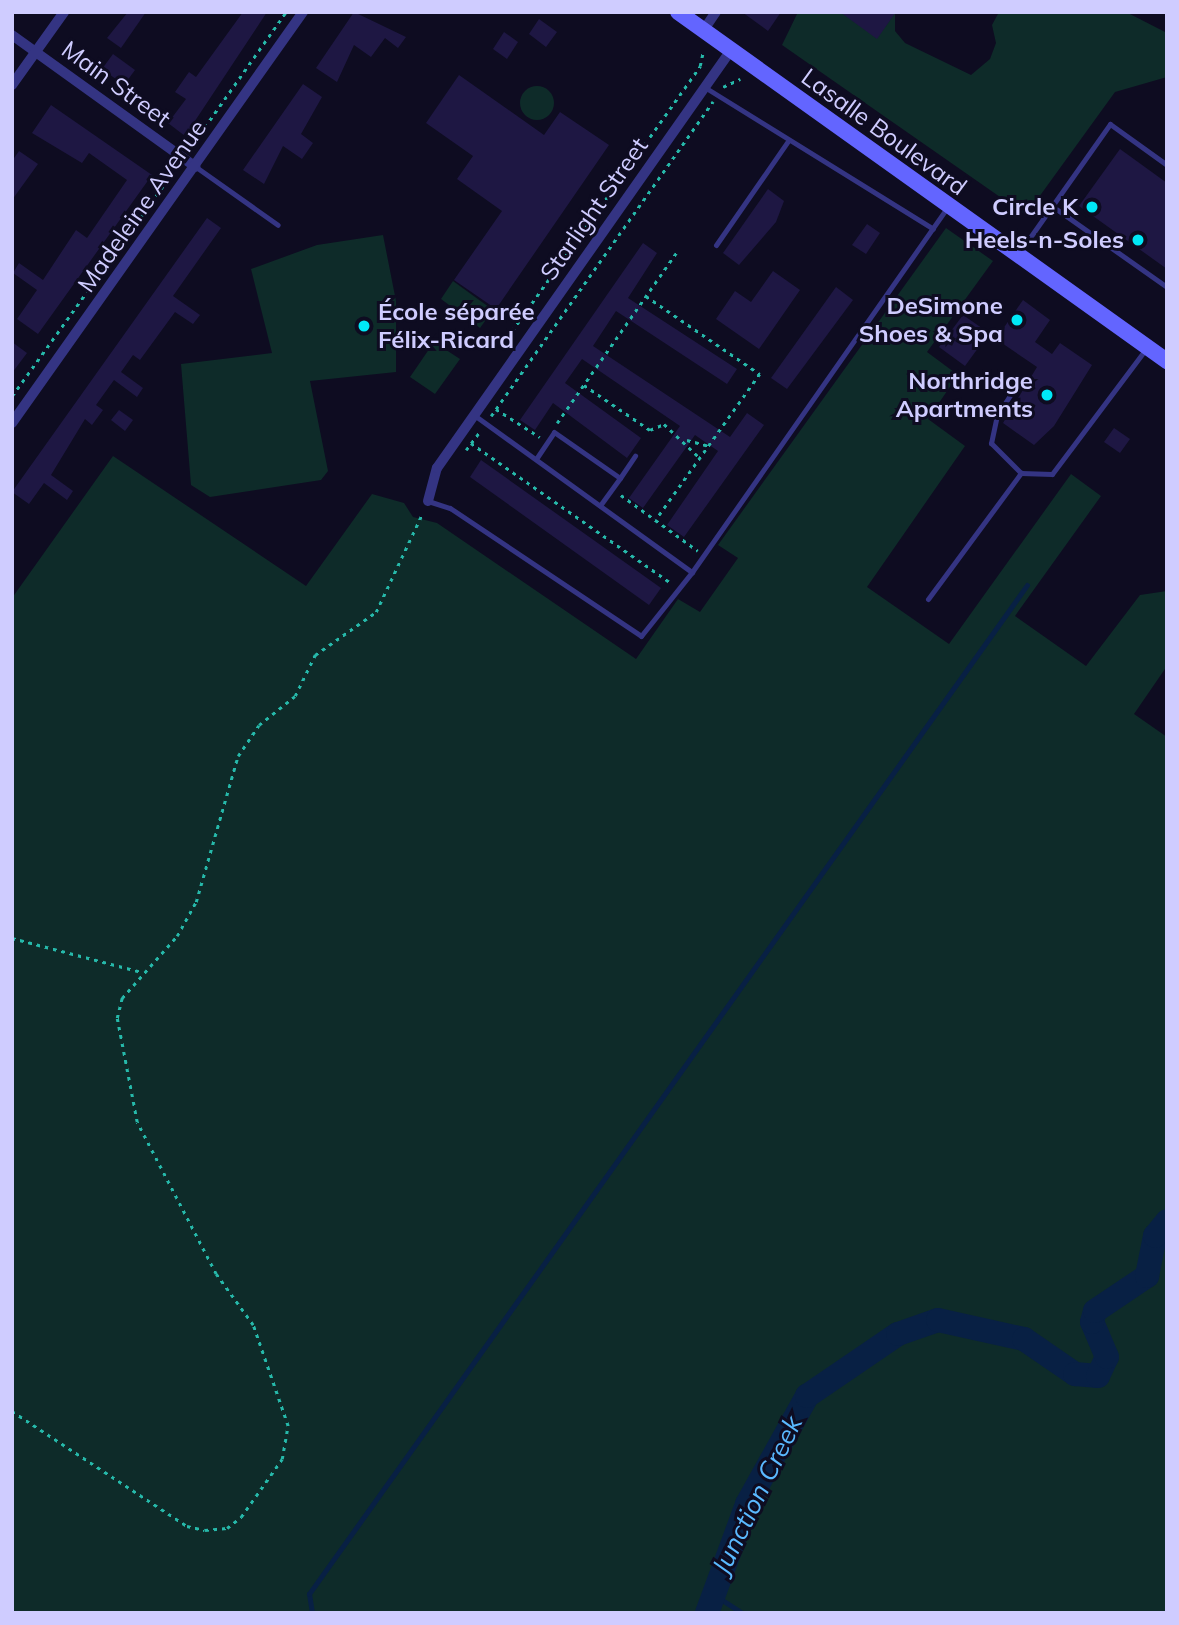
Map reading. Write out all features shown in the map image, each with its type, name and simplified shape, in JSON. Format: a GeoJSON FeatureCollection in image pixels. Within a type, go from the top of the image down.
{"type":"FeatureCollection","features":[{"type":"Feature","properties":{"kind":"main road","name":"Lasalle Boulevard"},"geometry":{"type":"LineString","coordinates":[[678,12],[1167,361]]}},
{"type":"Feature","properties":{"kind":"street"},"geometry":{"type":"LineString","coordinates":[[12,85],[64,12]]}},
{"type":"Feature","properties":{"kind":"street","name":"Madeleine Avenue"},"geometry":{"type":"LineString","coordinates":[[12,423],[196,167],[303,12]]}},
{"type":"Feature","properties":{"kind":"street"},"geometry":{"type":"LineString","coordinates":[[703,31],[716,12]]}},
{"type":"Feature","properties":{"kind":"street","name":"Main Street"},"geometry":{"type":"LineString","coordinates":[[12,35],[196,167]]}},
{"type":"Feature","properties":{"kind":"street","name":"Starlight Street"},"geometry":{"type":"LineString","coordinates":[[428,500],[438,468],[731,50]]}},
{"type":"Feature","properties":{"kind":"lane"},"geometry":{"type":"LineString","coordinates":[[706,88],[933,229]]}},
{"type":"Feature","properties":{"kind":"lane"},"geometry":{"type":"LineString","coordinates":[[1017,255],[1110,124],[1167,165]]}},
{"type":"Feature","properties":{"kind":"lane"},"geometry":{"type":"LineString","coordinates":[[716,245],[788,141]]}},
{"type":"Feature","properties":{"kind":"lane"},"geometry":{"type":"LineString","coordinates":[[196,167],[278,225]]}},
{"type":"Feature","properties":{"kind":"lane"},"geometry":{"type":"LineString","coordinates":[[428,500],[641,636],[676,587],[692,572],[948,206]]}},
{"type":"Feature","properties":{"kind":"lane"},"geometry":{"type":"LineString","coordinates":[[1052,206],[1167,287]]}},
{"type":"Feature","properties":{"kind":"lane"},"geometry":{"type":"LineString","coordinates":[[1018,383],[997,415],[991,443],[1021,473],[1052,474],[1147,348]]}},
{"type":"Feature","properties":{"kind":"lane"},"geometry":{"type":"LineString","coordinates":[[474,415],[692,572]]}},
{"type":"Feature","properties":{"kind":"lane"},"geometry":{"type":"LineString","coordinates":[[536,459],[554,432],[620,478]]}},
{"type":"Feature","properties":{"kind":"lane"},"geometry":{"type":"LineString","coordinates":[[600,506],[635,456]]}},
{"type":"Feature","properties":{"kind":"lane"},"geometry":{"type":"LineString","coordinates":[[928,599],[1021,473]]}},
{"type":"Feature","properties":{"kind":"path"},"geometry":{"type":"LineString","coordinates":[[12,396],[286,12]]}},
{"type":"Feature","properties":{"kind":"path"},"geometry":{"type":"LineString","coordinates":[[512,331],[700,66],[703,52]]}},
{"type":"Feature","properties":{"kind":"path"},"geometry":{"type":"LineString","coordinates":[[464,453],[727,80],[740,79]]}},
{"type":"Feature","properties":{"kind":"path"},"geometry":{"type":"LineString","coordinates":[[554,432],[583,385],[676,253]]}},
{"type":"Feature","properties":{"kind":"path"},"geometry":{"type":"LineString","coordinates":[[646,296],[760,374],[656,520]]}},
{"type":"Feature","properties":{"kind":"path"},"geometry":{"type":"LineString","coordinates":[[583,385],[650,430],[664,424],[687,440],[701,459]]}},
{"type":"Feature","properties":{"kind":"path"},"geometry":{"type":"LineString","coordinates":[[495,409],[547,442]]}},
{"type":"Feature","properties":{"kind":"path"},"geometry":{"type":"LineString","coordinates":[[687,440],[710,446]]}},
{"type":"Feature","properties":{"kind":"path"},"geometry":{"type":"LineString","coordinates":[[471,443],[676,587]]}},
{"type":"Feature","properties":{"kind":"path"},"geometry":{"type":"LineString","coordinates":[[613,489],[704,555]]}},
{"type":"Feature","properties":{"kind":"path"},"geometry":{"type":"LineString","coordinates":[[12,1411],[187,1526],[205,1530],[228,1528],[241,1517],[272,1479],[288,1442],[288,1426],[253,1325],[216,1274],[126,1088],[117,1018],[122,998],[197,902],[238,755],[259,726],[295,696],[316,655],[376,612],[428,500]]}},
{"type":"Feature","properties":{"kind":"path"},"geometry":{"type":"LineString","coordinates":[[12,938],[142,972]]}},
{"type":"Feature","properties":{"kind":"green space"},"geometry":{"type":"Polygon","coordinates":[[[798,12],[841,12],[877,38],[895,13],[895,31],[905,43],[971,75],[990,59],[996,43],[992,25],[999,12],[1126,12],[1167,33],[1167,77],[1115,92],[1026,215],[782,45],[798,12]]]}},
{"type":"Feature","properties":{"kind":"green space"},"geometry":{"type":"Polygon","coordinates":[[[537,86],[549,91],[554,103],[549,115],[537,120],[525,115],[520,103],[525,91],[537,86]]]}},
{"type":"Feature","properties":{"kind":"green space"},"geometry":{"type":"Polygon","coordinates":[[[946,228],[993,261],[927,352],[958,375],[928,419],[965,446],[867,587],[949,644],[1071,474],[1101,496],[1015,616],[1086,666],[1140,595],[1167,591],[1167,666],[1134,714],[1167,737],[1167,1613],[12,1613],[12,598],[113,456],[306,586],[372,494],[404,503],[413,517],[437,523],[636,659],[678,599],[700,612],[738,558],[718,545],[946,228]]]}},
{"type":"Feature","properties":{"kind":"green space"},"geometry":{"type":"Polygon","coordinates":[[[383,235],[396,301],[396,372],[310,381],[328,471],[321,480],[210,497],[191,485],[181,364],[272,353],[251,269],[317,245],[383,235]]]}},
{"type":"Feature","properties":{"kind":"green space"},"geometry":{"type":"Polygon","coordinates":[[[453,281],[493,310],[480,328],[441,299],[453,281]]]}},
{"type":"Feature","properties":{"kind":"green space"},"geometry":{"type":"Polygon","coordinates":[[[434,342],[460,359],[435,394],[410,377],[434,342]]]}},
{"type":"Feature","properties":{"kind":"building"},"geometry":{"type":"Polygon","coordinates":[[[128,12],[146,12],[121,48],[107,38],[128,12]]]}},
{"type":"Feature","properties":{"kind":"building"},"geometry":{"type":"Polygon","coordinates":[[[243,12],[267,12],[185,136],[168,123],[186,99],[175,92],[189,72],[196,77],[243,12]]]}},
{"type":"Feature","properties":{"kind":"building"},"geometry":{"type":"Polygon","coordinates":[[[354,12],[406,37],[398,48],[385,38],[371,57],[354,45],[337,82],[316,68],[354,12]]]}},
{"type":"Feature","properties":{"kind":"building"},"geometry":{"type":"Polygon","coordinates":[[[742,12],[781,12],[768,31],[742,12]]]}},
{"type":"Feature","properties":{"kind":"building"},"geometry":{"type":"Polygon","coordinates":[[[840,12],[896,12],[877,39],[840,12]]]}},
{"type":"Feature","properties":{"kind":"building"},"geometry":{"type":"Polygon","coordinates":[[[539,19],[557,32],[546,47],[529,34],[539,19]]]}},
{"type":"Feature","properties":{"kind":"building"},"geometry":{"type":"Polygon","coordinates":[[[504,32],[518,42],[507,59],[493,49],[504,32]]]}},
{"type":"Feature","properties":{"kind":"building"},"geometry":{"type":"Polygon","coordinates":[[[113,54],[135,70],[124,85],[102,69],[113,54]]]}},
{"type":"Feature","properties":{"kind":"building"},"geometry":{"type":"Polygon","coordinates":[[[459,75],[544,135],[560,112],[609,145],[496,309],[454,280],[502,211],[457,179],[473,156],[426,123],[459,75]]]}},
{"type":"Feature","properties":{"kind":"building"},"geometry":{"type":"Polygon","coordinates":[[[303,84],[322,97],[301,134],[313,143],[302,159],[283,146],[264,184],[243,170],[303,84]]]}},
{"type":"Feature","properties":{"kind":"building"},"geometry":{"type":"Polygon","coordinates":[[[51,105],[152,175],[38,334],[17,319],[37,290],[13,273],[19,263],[43,280],[76,230],[87,238],[127,180],[89,153],[82,163],[32,133],[51,105]]]}},
{"type":"Feature","properties":{"kind":"building"},"geometry":{"type":"Polygon","coordinates":[[[1120,149],[1167,183],[1167,269],[1079,206],[1120,149]]]}},
{"type":"Feature","properties":{"kind":"building"},"geometry":{"type":"Polygon","coordinates":[[[19,151],[38,164],[12,200],[12,161],[19,151]]]}},
{"type":"Feature","properties":{"kind":"building"},"geometry":{"type":"Polygon","coordinates":[[[768,189],[784,201],[776,222],[739,265],[723,253],[768,189]]]}},
{"type":"Feature","properties":{"kind":"building"},"geometry":{"type":"Polygon","coordinates":[[[207,218],[221,228],[173,296],[200,315],[193,324],[175,312],[140,360],[133,355],[121,372],[143,388],[137,397],[114,380],[96,405],[103,410],[92,425],[85,419],[51,475],[73,491],[67,500],[44,483],[29,504],[12,492],[207,218]]]}},
{"type":"Feature","properties":{"kind":"building"},"geometry":{"type":"Polygon","coordinates":[[[867,224],[880,233],[866,254],[852,245],[867,224]]]}},
{"type":"Feature","properties":{"kind":"building"},"geometry":{"type":"Polygon","coordinates":[[[643,243],[657,253],[628,298],[737,369],[727,384],[616,311],[593,346],[730,437],[747,413],[764,425],[684,537],[667,525],[718,451],[695,435],[643,508],[629,498],[680,426],[582,359],[565,383],[641,438],[627,458],[553,403],[535,430],[520,420],[643,243]]]}},
{"type":"Feature","properties":{"kind":"building"},"geometry":{"type":"Polygon","coordinates":[[[773,271],[800,290],[759,349],[716,319],[735,291],[751,302],[773,271]]]}},
{"type":"Feature","properties":{"kind":"building"},"geometry":{"type":"Polygon","coordinates":[[[836,287],[853,300],[787,389],[771,378],[836,287]]]}},
{"type":"Feature","properties":{"kind":"building","name":"Northridge Apartments"},"geometry":{"type":"Polygon","coordinates":[[[1023,300],[1050,320],[1035,342],[1052,354],[1060,343],[1092,365],[1054,426],[1034,445],[1003,423],[1037,367],[996,339],[1023,300]]]}},
{"type":"Feature","properties":{"kind":"building"},"geometry":{"type":"Polygon","coordinates":[[[963,315],[989,333],[965,366],[939,347],[963,315]]]}},
{"type":"Feature","properties":{"kind":"building"},"geometry":{"type":"Polygon","coordinates":[[[12,342],[27,353],[12,373],[12,342]]]}},
{"type":"Feature","properties":{"kind":"building"},"geometry":{"type":"Polygon","coordinates":[[[119,410],[133,420],[125,431],[111,420],[119,410]]]}},
{"type":"Feature","properties":{"kind":"building"},"geometry":{"type":"Polygon","coordinates":[[[1114,428],[1130,439],[1120,453],[1104,442],[1114,428]]]}},
{"type":"Feature","properties":{"kind":"building"},"geometry":{"type":"Polygon","coordinates":[[[481,460],[661,588],[649,605],[470,477],[481,460]]]}},
{"type":"Feature","properties":{"kind":"waterway"},"geometry":{"type":"LineString","coordinates":[[312,1613],[309,1594],[1027,585]]}},
{"type":"Feature","properties":{"kind":"waterway","name":"Junction Creek"},"geometry":{"type":"LineString","coordinates":[[707,1613],[747,1504],[807,1396],[898,1334],[938,1320],[1024,1339],[1075,1374],[1098,1376],[1107,1357],[1092,1322],[1095,1311],[1147,1276],[1155,1236],[1167,1221]]}},
{"type":"Feature","properties":{"kind":"waterway"},"geometry":{"type":"LineString","coordinates":[[710,1592],[742,1613]]}},
{"type":"Feature","properties":{"kind":"place","name":"Circle K"},"geometry":{"type":"Point","coordinates":[1092,207]}},
{"type":"Feature","properties":{"kind":"place","name":"Heels-n-Soles"},"geometry":{"type":"Point","coordinates":[1138,240]}},
{"type":"Feature","properties":{"kind":"place","name":"DeSimone Shoes & Spa"},"geometry":{"type":"Point","coordinates":[1017,320]}},
{"type":"Feature","properties":{"kind":"place","name":"École séparée Félix-Ricard"},"geometry":{"type":"Point","coordinates":[364,326]}},
{"type":"Feature","properties":{"kind":"place","name":"Northridge Apartments"},"geometry":{"type":"Point","coordinates":[1047,395]}}]}
